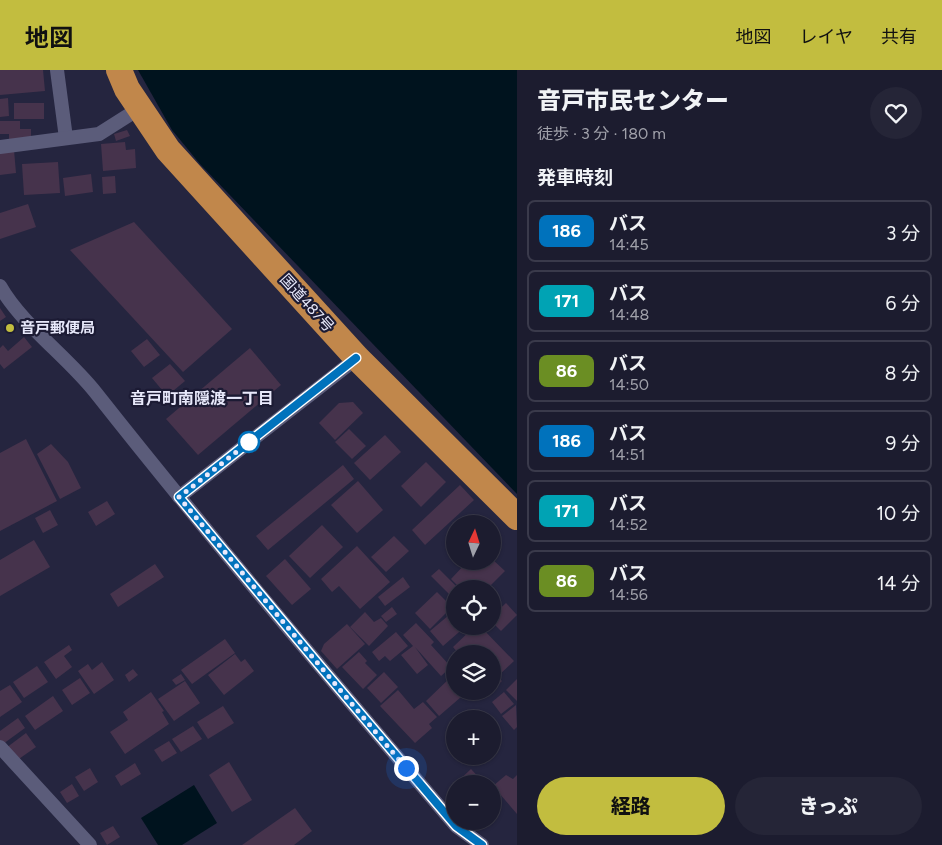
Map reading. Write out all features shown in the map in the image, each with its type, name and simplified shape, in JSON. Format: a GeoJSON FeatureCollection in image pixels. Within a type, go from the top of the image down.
{"type":"FeatureCollection","features":[{"type":"Feature","properties":{"kind":"highway","name":"国道487号"},"geometry":{"type":"LineString","coordinates":[[119,70],[127,89],[168,150],[356,358],[517,517]]}},
{"type":"Feature","properties":{"kind":"street"},"geometry":{"type":"LineString","coordinates":[[57,70],[66,138]]}},
{"type":"Feature","properties":{"kind":"street"},"geometry":{"type":"LineString","coordinates":[[0,147],[99,134],[140,108]]}},
{"type":"Feature","properties":{"kind":"street"},"geometry":{"type":"LineString","coordinates":[[0,286],[16,309],[88,383],[179,497],[456,826],[482,845]]}},
{"type":"Feature","properties":{"kind":"street"},"geometry":{"type":"LineString","coordinates":[[179,497],[356,358]]}},
{"type":"Feature","properties":{"kind":"street"},"geometry":{"type":"LineString","coordinates":[[0,747],[90,845]]}},
{"type":"Feature","properties":{"kind":"water"},"geometry":{"type":"Polygon","coordinates":[[[138,70],[517,70],[517,494],[200,164],[172,130],[138,70]]]}},
{"type":"Feature","properties":{"kind":"water"},"geometry":{"type":"Polygon","coordinates":[[[194,785],[217,823],[182,845],[158,845],[141,818],[194,785]]]}},
{"type":"Feature","properties":{"kind":"building"},"geometry":{"type":"Polygon","coordinates":[[[0,70],[43,70],[45,91],[0,95],[0,70]]]}},
{"type":"Feature","properties":{"kind":"building"},"geometry":{"type":"Polygon","coordinates":[[[8,98],[9,116],[0,117],[0,99],[8,98]]]}},
{"type":"Feature","properties":{"kind":"building"},"geometry":{"type":"Polygon","coordinates":[[[14,103],[44,103],[44,119],[14,119],[14,103]]]}},
{"type":"Feature","properties":{"kind":"building"},"geometry":{"type":"Polygon","coordinates":[[[0,121],[20,121],[20,129],[31,129],[31,139],[9,139],[9,134],[0,134],[0,121]]]}},
{"type":"Feature","properties":{"kind":"building"},"geometry":{"type":"Polygon","coordinates":[[[127,130],[130,136],[116,141],[114,134],[127,130]]]}},
{"type":"Feature","properties":{"kind":"building"},"geometry":{"type":"Polygon","coordinates":[[[125,142],[126,150],[135,149],[136,168],[103,171],[101,144],[125,142]]]}},
{"type":"Feature","properties":{"kind":"building"},"geometry":{"type":"Polygon","coordinates":[[[14,150],[16,173],[0,175],[0,151],[14,150]]]}},
{"type":"Feature","properties":{"kind":"building"},"geometry":{"type":"Polygon","coordinates":[[[58,162],[60,193],[24,195],[22,164],[58,162]]]}},
{"type":"Feature","properties":{"kind":"building"},"geometry":{"type":"Polygon","coordinates":[[[91,174],[93,192],[65,196],[63,178],[91,174]]]}},
{"type":"Feature","properties":{"kind":"building"},"geometry":{"type":"Polygon","coordinates":[[[115,176],[116,193],[103,194],[102,177],[115,176]]]}},
{"type":"Feature","properties":{"kind":"building"},"geometry":{"type":"Polygon","coordinates":[[[28,204],[36,227],[0,239],[0,213],[28,204]]]}},
{"type":"Feature","properties":{"kind":"building"},"geometry":{"type":"Polygon","coordinates":[[[134,222],[232,329],[183,372],[70,250],[134,222]]]}},
{"type":"Feature","properties":{"kind":"building"},"geometry":{"type":"Polygon","coordinates":[[[0,308],[6,317],[0,321],[0,308]]]}},
{"type":"Feature","properties":{"kind":"building"},"geometry":{"type":"Polygon","coordinates":[[[24,337],[32,347],[4,369],[0,364],[0,348],[3,345],[8,351],[24,337]]]}},
{"type":"Feature","properties":{"kind":"building"},"geometry":{"type":"Polygon","coordinates":[[[147,339],[160,355],[144,367],[131,351],[147,339]]]}},
{"type":"Feature","properties":{"kind":"building"},"geometry":{"type":"Polygon","coordinates":[[[250,348],[281,385],[198,455],[166,419],[250,348]]]}},
{"type":"Feature","properties":{"kind":"building"},"geometry":{"type":"Polygon","coordinates":[[[170,364],[185,381],[167,396],[152,378],[170,364]]]}},
{"type":"Feature","properties":{"kind":"building"},"geometry":{"type":"Polygon","coordinates":[[[353,402],[363,413],[335,440],[319,423],[339,403],[353,402]]]}},
{"type":"Feature","properties":{"kind":"building"},"geometry":{"type":"Polygon","coordinates":[[[349,429],[366,446],[352,459],[335,442],[349,429]]]}},
{"type":"Feature","properties":{"kind":"building"},"geometry":{"type":"Polygon","coordinates":[[[385,435],[401,452],[370,480],[354,463],[385,435]]]}},
{"type":"Feature","properties":{"kind":"building"},"geometry":{"type":"Polygon","coordinates":[[[26,439],[57,501],[0,531],[0,453],[26,439]]]}},
{"type":"Feature","properties":{"kind":"building"},"geometry":{"type":"Polygon","coordinates":[[[51,444],[68,462],[81,488],[60,499],[37,454],[51,444]]]}},
{"type":"Feature","properties":{"kind":"building"},"geometry":{"type":"Polygon","coordinates":[[[426,462],[446,482],[421,507],[401,486],[426,462]]]}},
{"type":"Feature","properties":{"kind":"building"},"geometry":{"type":"Polygon","coordinates":[[[343,465],[354,479],[268,550],[256,536],[343,465]]]}},
{"type":"Feature","properties":{"kind":"building"},"geometry":{"type":"Polygon","coordinates":[[[358,481],[383,510],[357,533],[331,505],[358,481]]]}},
{"type":"Feature","properties":{"kind":"building"},"geometry":{"type":"Polygon","coordinates":[[[460,485],[474,500],[458,515],[446,515],[446,526],[425,545],[412,530],[460,485]]]}},
{"type":"Feature","properties":{"kind":"building"},"geometry":{"type":"Polygon","coordinates":[[[107,501],[115,514],[96,526],[88,512],[107,501]]]}},
{"type":"Feature","properties":{"kind":"building"},"geometry":{"type":"Polygon","coordinates":[[[50,510],[58,525],[43,533],[35,518],[50,510]]]}},
{"type":"Feature","properties":{"kind":"building"},"geometry":{"type":"Polygon","coordinates":[[[322,525],[343,547],[310,578],[289,556],[322,525]]]}},
{"type":"Feature","properties":{"kind":"building"},"geometry":{"type":"Polygon","coordinates":[[[394,536],[409,551],[386,572],[371,557],[394,536]]]}},
{"type":"Feature","properties":{"kind":"building"},"geometry":{"type":"Polygon","coordinates":[[[34,540],[50,567],[0,596],[0,560],[34,540]]]}},
{"type":"Feature","properties":{"kind":"building"},"geometry":{"type":"Polygon","coordinates":[[[357,546],[390,582],[360,609],[339,586],[332,592],[321,579],[357,546]]]}},
{"type":"Feature","properties":{"kind":"building"},"geometry":{"type":"Polygon","coordinates":[[[285,559],[311,589],[292,605],[266,576],[285,559]]]}},
{"type":"Feature","properties":{"kind":"building"},"geometry":{"type":"Polygon","coordinates":[[[155,564],[164,577],[118,607],[110,594],[155,564]]]}},
{"type":"Feature","properties":{"kind":"building"},"geometry":{"type":"Polygon","coordinates":[[[501,567],[505,571],[496,580],[451,579],[460,570],[501,570],[501,567]]]}},
{"type":"Feature","properties":{"kind":"building"},"geometry":{"type":"Polygon","coordinates":[[[439,569],[450,580],[446,580],[446,591],[431,576],[439,569]]]}},
{"type":"Feature","properties":{"kind":"building"},"geometry":{"type":"Polygon","coordinates":[[[403,577],[410,587],[385,606],[378,597],[403,577]]]}},
{"type":"Feature","properties":{"kind":"building"},"geometry":{"type":"Polygon","coordinates":[[[437,592],[446,601],[446,613],[430,629],[415,613],[437,592]]]}},
{"type":"Feature","properties":{"kind":"building"},"geometry":{"type":"Polygon","coordinates":[[[506,603],[517,615],[501,631],[501,608],[506,603]]]}},
{"type":"Feature","properties":{"kind":"building"},"geometry":{"type":"Polygon","coordinates":[[[392,607],[397,614],[386,622],[381,616],[392,607]]]}},
{"type":"Feature","properties":{"kind":"building"},"geometry":{"type":"Polygon","coordinates":[[[365,612],[374,622],[381,618],[388,626],[369,646],[350,627],[365,612]]]}},
{"type":"Feature","properties":{"kind":"building"},"geometry":{"type":"Polygon","coordinates":[[[446,618],[446,635],[456,635],[443,646],[430,631],[446,618]]]}},
{"type":"Feature","properties":{"kind":"building"},"geometry":{"type":"Polygon","coordinates":[[[416,623],[434,642],[431,645],[446,662],[446,672],[441,676],[415,647],[428,665],[417,674],[401,655],[413,646],[403,635],[416,623]]]}},
{"type":"Feature","properties":{"kind":"building"},"geometry":{"type":"Polygon","coordinates":[[[347,624],[365,644],[337,669],[321,651],[324,644],[347,624]]]}},
{"type":"Feature","properties":{"kind":"building"},"geometry":{"type":"Polygon","coordinates":[[[396,632],[408,646],[390,661],[385,656],[379,661],[372,652],[396,632]]]}},
{"type":"Feature","properties":{"kind":"building"},"geometry":{"type":"Polygon","coordinates":[[[466,635],[489,635],[498,645],[455,645],[466,635]]]}},
{"type":"Feature","properties":{"kind":"building"},"geometry":{"type":"Polygon","coordinates":[[[225,639],[235,653],[192,684],[181,670],[225,639]]]}},
{"type":"Feature","properties":{"kind":"building"},"geometry":{"type":"Polygon","coordinates":[[[69,645],[72,650],[64,656],[72,667],[56,679],[44,662],[69,645]]]}},
{"type":"Feature","properties":{"kind":"building"},"geometry":{"type":"Polygon","coordinates":[[[501,648],[514,661],[501,673],[501,648]]]}},
{"type":"Feature","properties":{"kind":"building"},"geometry":{"type":"Polygon","coordinates":[[[359,652],[367,661],[365,663],[377,675],[363,689],[342,667],[359,652]]]}},
{"type":"Feature","properties":{"kind":"building"},"geometry":{"type":"Polygon","coordinates":[[[235,654],[241,662],[245,659],[254,671],[224,695],[208,675],[235,654]]]}},
{"type":"Feature","properties":{"kind":"building"},"geometry":{"type":"Polygon","coordinates":[[[102,662],[114,680],[94,694],[78,671],[88,664],[92,670],[102,662]]]}},
{"type":"Feature","properties":{"kind":"building"},"geometry":{"type":"Polygon","coordinates":[[[37,666],[48,682],[24,698],[13,682],[37,666]]]}},
{"type":"Feature","properties":{"kind":"building"},"geometry":{"type":"Polygon","coordinates":[[[133,669],[138,675],[129,682],[125,675],[133,669]]]}},
{"type":"Feature","properties":{"kind":"building"},"geometry":{"type":"Polygon","coordinates":[[[384,672],[398,687],[381,703],[367,688],[384,672]]]}},
{"type":"Feature","properties":{"kind":"building"},"geometry":{"type":"Polygon","coordinates":[[[181,674],[185,680],[176,685],[172,680],[181,674]]]}},
{"type":"Feature","properties":{"kind":"building"},"geometry":{"type":"Polygon","coordinates":[[[80,678],[90,693],[72,705],[62,690],[80,678]]]}},
{"type":"Feature","properties":{"kind":"building"},"geometry":{"type":"Polygon","coordinates":[[[517,679],[517,701],[506,690],[517,679]]]}},
{"type":"Feature","properties":{"kind":"building"},"geometry":{"type":"Polygon","coordinates":[[[185,681],[200,703],[174,721],[158,699],[185,681]]]}},
{"type":"Feature","properties":{"kind":"building"},"geometry":{"type":"Polygon","coordinates":[[[446,682],[446,700],[458,700],[439,716],[426,701],[446,682]]]}},
{"type":"Feature","properties":{"kind":"building"},"geometry":{"type":"Polygon","coordinates":[[[10,685],[22,702],[0,717],[0,691],[10,685]]]}},
{"type":"Feature","properties":{"kind":"building"},"geometry":{"type":"Polygon","coordinates":[[[398,690],[414,709],[423,702],[437,717],[429,724],[432,728],[415,743],[380,706],[398,690]]]}},
{"type":"Feature","properties":{"kind":"building"},"geometry":{"type":"Polygon","coordinates":[[[151,692],[164,711],[162,712],[169,724],[125,754],[110,732],[128,720],[123,712],[151,692]]]}},
{"type":"Feature","properties":{"kind":"building"},"geometry":{"type":"Polygon","coordinates":[[[504,692],[514,704],[501,714],[501,710],[498,710],[492,702],[501,700],[501,694],[504,692]]]}},
{"type":"Feature","properties":{"kind":"building"},"geometry":{"type":"Polygon","coordinates":[[[53,696],[63,711],[35,730],[25,716],[53,696]]]}},
{"type":"Feature","properties":{"kind":"building"},"geometry":{"type":"Polygon","coordinates":[[[516,705],[517,727],[514,730],[502,716],[516,705]]]}},
{"type":"Feature","properties":{"kind":"building"},"geometry":{"type":"Polygon","coordinates":[[[223,706],[234,723],[208,739],[197,722],[223,706]]]}},
{"type":"Feature","properties":{"kind":"building"},"geometry":{"type":"Polygon","coordinates":[[[18,718],[25,728],[3,744],[0,740],[0,731],[18,718]]]}},
{"type":"Feature","properties":{"kind":"building"},"geometry":{"type":"Polygon","coordinates":[[[193,726],[202,739],[181,752],[172,739],[193,726]]]}},
{"type":"Feature","properties":{"kind":"building"},"geometry":{"type":"Polygon","coordinates":[[[26,733],[36,747],[16,761],[6,748],[26,733]]]}},
{"type":"Feature","properties":{"kind":"building"},"geometry":{"type":"Polygon","coordinates":[[[169,741],[177,753],[162,762],[154,750],[169,741]]]}},
{"type":"Feature","properties":{"kind":"building"},"geometry":{"type":"Polygon","coordinates":[[[229,762],[252,800],[232,812],[209,775],[229,762]]]}},
{"type":"Feature","properties":{"kind":"building"},"geometry":{"type":"Polygon","coordinates":[[[135,763],[141,774],[121,786],[115,776],[135,763]]]}},
{"type":"Feature","properties":{"kind":"building"},"geometry":{"type":"Polygon","coordinates":[[[90,768],[98,782],[84,791],[75,777],[90,768]]]}},
{"type":"Feature","properties":{"kind":"building"},"geometry":{"type":"Polygon","coordinates":[[[471,769],[477,775],[465,775],[471,769]]]}},
{"type":"Feature","properties":{"kind":"building"},"geometry":{"type":"Polygon","coordinates":[[[506,775],[513,779],[517,775],[517,814],[501,795],[501,779],[506,775]]]}},
{"type":"Feature","properties":{"kind":"building"},"geometry":{"type":"Polygon","coordinates":[[[72,784],[79,796],[67,803],[60,792],[72,784]]]}},
{"type":"Feature","properties":{"kind":"building"},"geometry":{"type":"Polygon","coordinates":[[[295,808],[312,831],[294,845],[242,845],[295,808]]]}},
{"type":"Feature","properties":{"kind":"building"},"geometry":{"type":"Polygon","coordinates":[[[113,826],[120,837],[107,845],[100,833],[113,826]]]}},
{"type":"Feature","properties":{"kind":"bus line","name":"186"},"geometry":{"type":"LineString","coordinates":[[356,358],[179,497],[456,826],[482,845]]}},
{"type":"Feature","properties":{"kind":"place","name":"音戸郵便局"},"geometry":{"type":"Point","coordinates":[10,328]}},
{"type":"Feature","properties":{"kind":"district","name":"音戸町南隠渡一丁目"},"geometry":{"type":"Point","coordinates":[202,398]}},
{"type":"Feature","properties":{"kind":"route"},"geometry":{"type":"LineString","coordinates":[[249,442],[253,439],[179,497],[406,768]]}}]}
